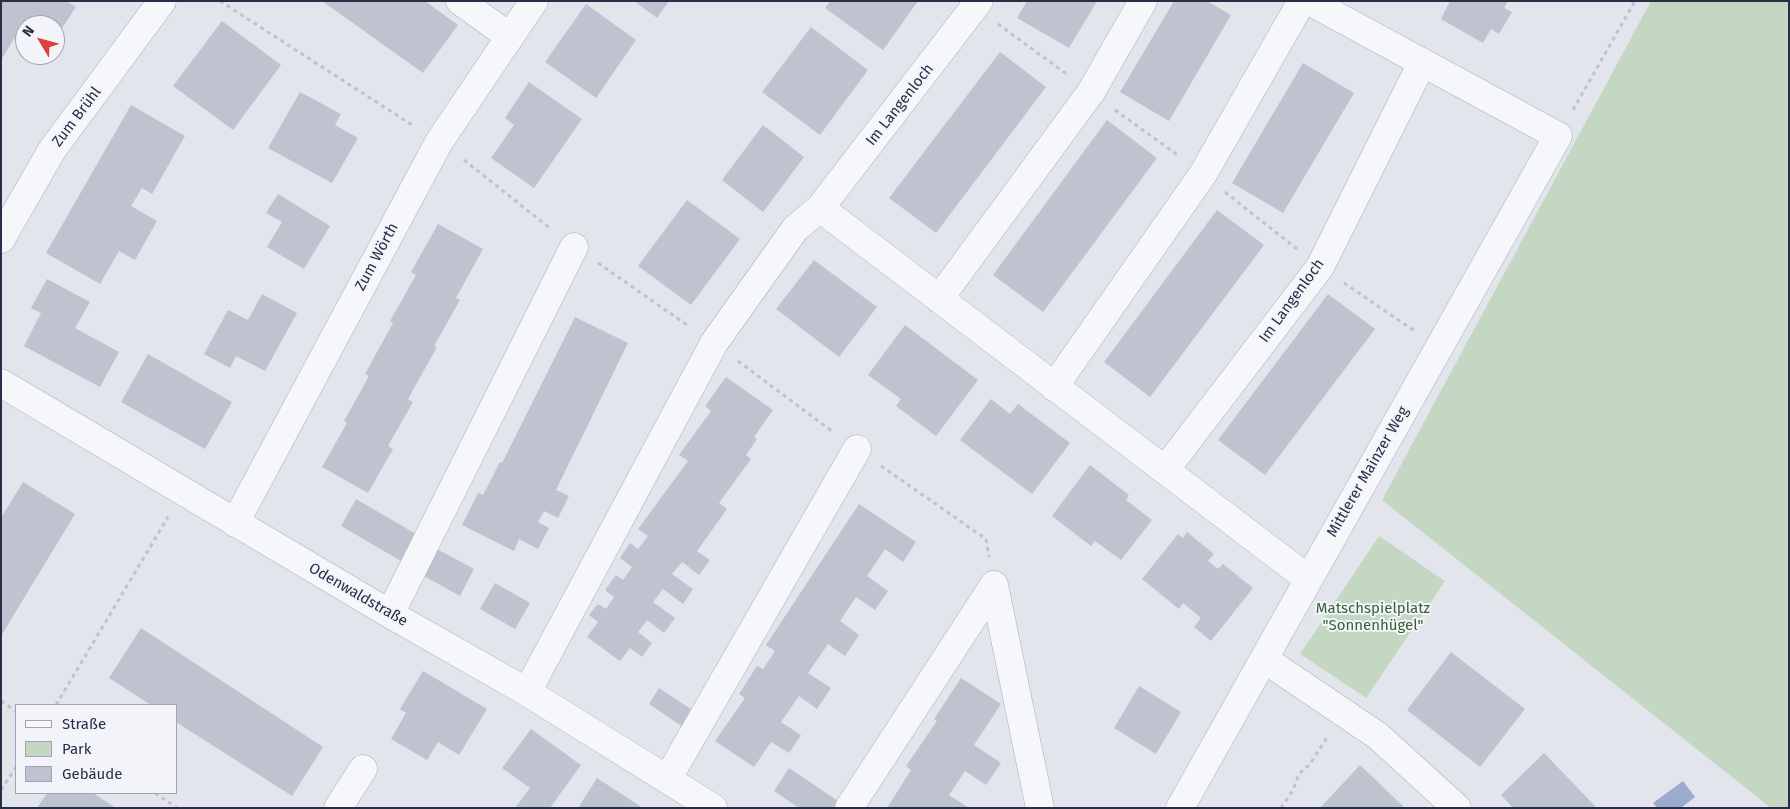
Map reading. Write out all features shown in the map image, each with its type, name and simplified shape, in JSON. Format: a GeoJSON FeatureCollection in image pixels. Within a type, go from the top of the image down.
{"type":"FeatureCollection","features":[{"type":"Feature","properties":{"kind":"street","name":"Zum Brühl"},"geometry":{"type":"LineString","coordinates":[[1,238],[52,150],[162,1]]}},
{"type":"Feature","properties":{"kind":"street"},"geometry":{"type":"LineString","coordinates":[[460,1],[510,37]]}},
{"type":"Feature","properties":{"kind":"street","name":"Zum Wörth"},"geometry":{"type":"LineString","coordinates":[[235,522],[439,142],[534,1]]}},
{"type":"Feature","properties":{"kind":"street","name":"Im Langenloch"},"geometry":{"type":"LineString","coordinates":[[527,692],[714,344],[795,228],[820,208],[979,1]]}},
{"type":"Feature","properties":{"kind":"street"},"geometry":{"type":"LineString","coordinates":[[938,299],[1091,92],[1143,1]]}},
{"type":"Feature","properties":{"kind":"street"},"geometry":{"type":"LineString","coordinates":[[1054,387],[1203,174],[1302,1]]}},
{"type":"Feature","properties":{"kind":"street"},"geometry":{"type":"LineString","coordinates":[[1310,1],[1558,136]]}},
{"type":"Feature","properties":{"kind":"street","name":"Im Langenloch"},"geometry":{"type":"LineString","coordinates":[[1164,470],[1320,267],[1422,63]]}},
{"type":"Feature","properties":{"kind":"street","name":"Mittlerer Mainzer Weg"},"geometry":{"type":"LineString","coordinates":[[1180,808],[1264,659],[1307,578],[1558,136]]}},
{"type":"Feature","properties":{"kind":"street"},"geometry":{"type":"LineString","coordinates":[[820,208],[1307,578]]}},
{"type":"Feature","properties":{"kind":"street"},"geometry":{"type":"LineString","coordinates":[[390,614],[574,247]]}},
{"type":"Feature","properties":{"kind":"street","name":"Odenwaldstraße"},"geometry":{"type":"LineString","coordinates":[[1,383],[390,614],[527,692],[668,778],[713,808]]}},
{"type":"Feature","properties":{"kind":"street"},"geometry":{"type":"LineString","coordinates":[[668,778],[857,449]]}},
{"type":"Feature","properties":{"kind":"street"},"geometry":{"type":"LineString","coordinates":[[848,808],[994,585]]}},
{"type":"Feature","properties":{"kind":"street"},"geometry":{"type":"LineString","coordinates":[[994,585],[1040,808]]}},
{"type":"Feature","properties":{"kind":"street"},"geometry":{"type":"LineString","coordinates":[[1264,659],[1378,736],[1457,808]]}},
{"type":"Feature","properties":{"kind":"street"},"geometry":{"type":"LineString","coordinates":[[338,808],[363,768]]}},
{"type":"Feature","properties":{"kind":"path"},"geometry":{"type":"LineString","coordinates":[[220,1],[439,142],[574,247],[714,344],[857,449],[986,540],[994,585]]}},
{"type":"Feature","properties":{"kind":"path"},"geometry":{"type":"LineString","coordinates":[[1558,136],[1635,1]]}},
{"type":"Feature","properties":{"kind":"path"},"geometry":{"type":"LineString","coordinates":[[57,704],[183,490]]}},
{"type":"Feature","properties":{"kind":"path"},"geometry":{"type":"LineString","coordinates":[[1,701],[15,710]]}},
{"type":"Feature","properties":{"kind":"path"},"geometry":{"type":"LineString","coordinates":[[1282,808],[1293,790],[1299,774],[1310,764],[1344,713]]}},
{"type":"Feature","properties":{"kind":"path"},"geometry":{"type":"LineString","coordinates":[[1,790],[15,769]]}},
{"type":"Feature","properties":{"kind":"path"},"geometry":{"type":"LineString","coordinates":[[156,794],[177,808]]}},
{"type":"Feature","properties":{"kind":"green space"},"geometry":{"type":"Polygon","coordinates":[[[1651,1],[1789,1],[1789,808],[1771,808],[1382,500],[1651,1]]]}},
{"type":"Feature","properties":{"kind":"green space","name":"Matschspielplatz \"Sonnenhügel\""},"geometry":{"type":"Polygon","coordinates":[[[1379,536],[1445,581],[1366,698],[1300,654],[1379,536]]]}},
{"type":"Feature","properties":{"kind":"water"},"geometry":{"type":"Polygon","coordinates":[[[1683,781],[1695,797],[1681,808],[1657,808],[1653,803],[1683,781]]]}},
{"type":"Feature","properties":{"kind":"building"},"geometry":{"type":"Polygon","coordinates":[[[1,1],[67,1],[76,7],[65,24],[65,15],[15,15],[15,37],[1,60],[1,1]]]}},
{"type":"Feature","properties":{"kind":"building"},"geometry":{"type":"Polygon","coordinates":[[[322,1],[425,1],[458,25],[423,73],[322,1]]]}},
{"type":"Feature","properties":{"kind":"building"},"geometry":{"type":"Polygon","coordinates":[[[634,1],[669,1],[657,18],[634,1]]]}},
{"type":"Feature","properties":{"kind":"building"},"geometry":{"type":"Polygon","coordinates":[[[830,1],[918,1],[883,50],[825,8],[830,1]]]}},
{"type":"Feature","properties":{"kind":"building"},"geometry":{"type":"Polygon","coordinates":[[[1027,1],[1097,1],[1069,48],[1017,18],[1027,1]]]}},
{"type":"Feature","properties":{"kind":"building"},"geometry":{"type":"Polygon","coordinates":[[[1174,1],[1207,1],[1231,15],[1169,121],[1120,92],[1174,1]]]}},
{"type":"Feature","properties":{"kind":"building"},"geometry":{"type":"Polygon","coordinates":[[[1450,1],[1508,1],[1504,8],[1512,12],[1499,34],[1491,29],[1483,43],[1441,19],[1450,1]]]}},
{"type":"Feature","properties":{"kind":"building"},"geometry":{"type":"Polygon","coordinates":[[[586,4],[636,40],[596,98],[545,62],[586,4]]]}},
{"type":"Feature","properties":{"kind":"building"},"geometry":{"type":"Polygon","coordinates":[[[222,21],[281,65],[233,130],[173,86],[222,21]]]}},
{"type":"Feature","properties":{"kind":"building"},"geometry":{"type":"Polygon","coordinates":[[[811,27],[868,70],[820,135],[762,92],[811,27]]]}},
{"type":"Feature","properties":{"kind":"building"},"geometry":{"type":"Polygon","coordinates":[[[1000,52],[1046,87],[936,233],[889,198],[1000,52]]]}},
{"type":"Feature","properties":{"kind":"building"},"geometry":{"type":"Polygon","coordinates":[[[1303,63],[1354,93],[1283,213],[1232,183],[1303,63]]]}},
{"type":"Feature","properties":{"kind":"building"},"geometry":{"type":"Polygon","coordinates":[[[529,82],[582,119],[534,188],[491,158],[514,125],[505,118],[529,82]]]}},
{"type":"Feature","properties":{"kind":"building"},"geometry":{"type":"Polygon","coordinates":[[[300,92],[341,114],[335,125],[358,138],[332,183],[268,148],[300,92]]]}},
{"type":"Feature","properties":{"kind":"building"},"geometry":{"type":"Polygon","coordinates":[[[131,105],[185,136],[152,194],[142,188],[131,206],[157,221],[135,260],[119,251],[100,284],[46,253],[131,105]]]}},
{"type":"Feature","properties":{"kind":"building"},"geometry":{"type":"Polygon","coordinates":[[[1107,120],[1157,158],[1043,312],[993,275],[1107,120]]]}},
{"type":"Feature","properties":{"kind":"building"},"geometry":{"type":"Polygon","coordinates":[[[763,125],[804,157],[763,212],[722,180],[763,125]]]}},
{"type":"Feature","properties":{"kind":"building"},"geometry":{"type":"Polygon","coordinates":[[[278,194],[330,226],[304,269],[267,247],[282,222],[266,213],[278,194]]]}},
{"type":"Feature","properties":{"kind":"building"},"geometry":{"type":"Polygon","coordinates":[[[687,200],[740,239],[691,305],[638,266],[687,200]]]}},
{"type":"Feature","properties":{"kind":"building"},"geometry":{"type":"Polygon","coordinates":[[[1217,210],[1264,245],[1150,397],[1104,362],[1217,210]]]}},
{"type":"Feature","properties":{"kind":"building"},"geometry":{"type":"Polygon","coordinates":[[[438,224],[483,249],[456,298],[460,300],[434,346],[437,347],[408,399],[413,402],[388,446],[393,449],[368,493],[322,467],[347,423],[344,421],[369,376],[365,374],[393,323],[390,321],[416,275],[411,272],[438,224]]]}},
{"type":"Feature","properties":{"kind":"building"},"geometry":{"type":"Polygon","coordinates":[[[814,260],[877,307],[839,357],[776,309],[814,260]]]}},
{"type":"Feature","properties":{"kind":"building"},"geometry":{"type":"Polygon","coordinates":[[[47,279],[90,302],[75,328],[119,352],[100,387],[24,346],[41,313],[31,308],[47,279]]]}},
{"type":"Feature","properties":{"kind":"building"},"geometry":{"type":"Polygon","coordinates":[[[262,294],[297,313],[265,371],[236,356],[230,368],[204,354],[228,310],[248,320],[262,294]]]}},
{"type":"Feature","properties":{"kind":"building"},"geometry":{"type":"Polygon","coordinates":[[[1328,294],[1375,329],[1265,475],[1218,440],[1328,294]]]}},
{"type":"Feature","properties":{"kind":"building"},"geometry":{"type":"Polygon","coordinates":[[[575,317],[628,343],[556,490],[569,496],[558,518],[544,511],[538,522],[549,528],[538,549],[519,539],[514,551],[462,525],[478,493],[483,495],[500,462],[502,463],[575,317]]]}},
{"type":"Feature","properties":{"kind":"building"},"geometry":{"type":"Polygon","coordinates":[[[905,325],[978,380],[936,436],[896,406],[901,399],[868,375],[905,325]]]}},
{"type":"Feature","properties":{"kind":"building"},"geometry":{"type":"Polygon","coordinates":[[[148,354],[232,402],[205,449],[121,402],[148,354]]]}},
{"type":"Feature","properties":{"kind":"building"},"geometry":{"type":"Polygon","coordinates":[[[726,377],[773,410],[754,437],[757,439],[746,455],[751,459],[719,503],[727,509],[697,551],[710,560],[699,575],[682,562],[672,574],[693,589],[683,604],[663,589],[653,602],[675,618],[664,633],[647,620],[638,632],[652,643],[642,657],[630,648],[620,661],[587,637],[598,622],[589,615],[598,604],[606,609],[614,597],[605,590],[616,575],[623,580],[632,567],[620,558],[630,543],[638,549],[648,536],[638,529],[688,461],[679,455],[711,411],[705,406],[726,377]]]}},
{"type":"Feature","properties":{"kind":"building"},"geometry":{"type":"Polygon","coordinates":[[[991,399],[1010,414],[1018,404],[1070,443],[1032,494],[960,440],[991,399]]]}},
{"type":"Feature","properties":{"kind":"building"},"geometry":{"type":"Polygon","coordinates":[[[1090,465],[1129,495],[1126,500],[1152,520],[1121,560],[1095,541],[1091,546],[1052,516],[1090,465]]]}},
{"type":"Feature","properties":{"kind":"building"},"geometry":{"type":"Polygon","coordinates":[[[23,482],[75,514],[1,636],[1,518],[23,482]]]}},
{"type":"Feature","properties":{"kind":"building"},"geometry":{"type":"Polygon","coordinates":[[[356,499],[416,534],[401,561],[341,526],[356,499]]]}},
{"type":"Feature","properties":{"kind":"building"},"geometry":{"type":"Polygon","coordinates":[[[859,504],[916,542],[903,562],[885,549],[867,576],[888,591],[875,610],[856,597],[840,621],[859,635],[845,656],[828,644],[808,673],[831,688],[817,709],[799,696],[781,722],[801,735],[789,753],[771,742],[754,767],[715,741],[745,698],[739,694],[757,666],[763,669],[775,651],[766,645],[859,504]]]}},
{"type":"Feature","properties":{"kind":"building"},"geometry":{"type":"Polygon","coordinates":[[[1187,532],[1214,554],[1208,561],[1218,569],[1223,564],[1253,588],[1211,641],[1194,627],[1201,618],[1183,603],[1179,609],[1142,579],[1178,534],[1183,538],[1187,532]]]}},
{"type":"Feature","properties":{"kind":"building"},"geometry":{"type":"Polygon","coordinates":[[[437,549],[474,569],[460,596],[422,575],[437,549]]]}},
{"type":"Feature","properties":{"kind":"building"},"geometry":{"type":"Polygon","coordinates":[[[495,583],[530,603],[515,629],[480,609],[495,583]]]}},
{"type":"Feature","properties":{"kind":"building"},"geometry":{"type":"Polygon","coordinates":[[[141,628],[323,747],[292,796],[178,723],[178,704],[149,704],[109,678],[141,628]]]}},
{"type":"Feature","properties":{"kind":"building"},"geometry":{"type":"Polygon","coordinates":[[[1451,652],[1525,709],[1480,767],[1407,710],[1451,652]]]}},
{"type":"Feature","properties":{"kind":"building"},"geometry":{"type":"Polygon","coordinates":[[[423,671],[487,709],[459,755],[438,742],[427,760],[391,739],[406,713],[400,709],[423,671]]]}},
{"type":"Feature","properties":{"kind":"building"},"geometry":{"type":"Polygon","coordinates":[[[961,678],[1001,704],[974,745],[1001,763],[986,785],[965,771],[949,795],[969,808],[887,808],[911,770],[906,766],[937,721],[934,719],[961,678]]]}},
{"type":"Feature","properties":{"kind":"building"},"geometry":{"type":"Polygon","coordinates":[[[1139,686],[1181,712],[1156,754],[1114,728],[1139,686]]]}},
{"type":"Feature","properties":{"kind":"building"},"geometry":{"type":"Polygon","coordinates":[[[659,688],[694,711],[683,727],[649,704],[659,688]]]}},
{"type":"Feature","properties":{"kind":"building"},"geometry":{"type":"Polygon","coordinates":[[[531,729],[581,765],[550,808],[515,808],[530,788],[502,768],[531,729]]]}},
{"type":"Feature","properties":{"kind":"building"},"geometry":{"type":"Polygon","coordinates":[[[1544,753],[1597,808],[1513,808],[1501,795],[1544,753]]]}},
{"type":"Feature","properties":{"kind":"building"},"geometry":{"type":"Polygon","coordinates":[[[1360,765],[1383,787],[1405,808],[1320,808],[1360,765]]]}},
{"type":"Feature","properties":{"kind":"building"},"geometry":{"type":"Polygon","coordinates":[[[789,768],[844,805],[842,808],[799,808],[774,791],[789,768]]]}},
{"type":"Feature","properties":{"kind":"building"},"geometry":{"type":"Polygon","coordinates":[[[597,778],[643,808],[578,808],[597,778]]]}},
{"type":"Feature","properties":{"kind":"building"},"geometry":{"type":"Polygon","coordinates":[[[46,794],[95,794],[116,808],[37,808],[46,794]]]}}]}
